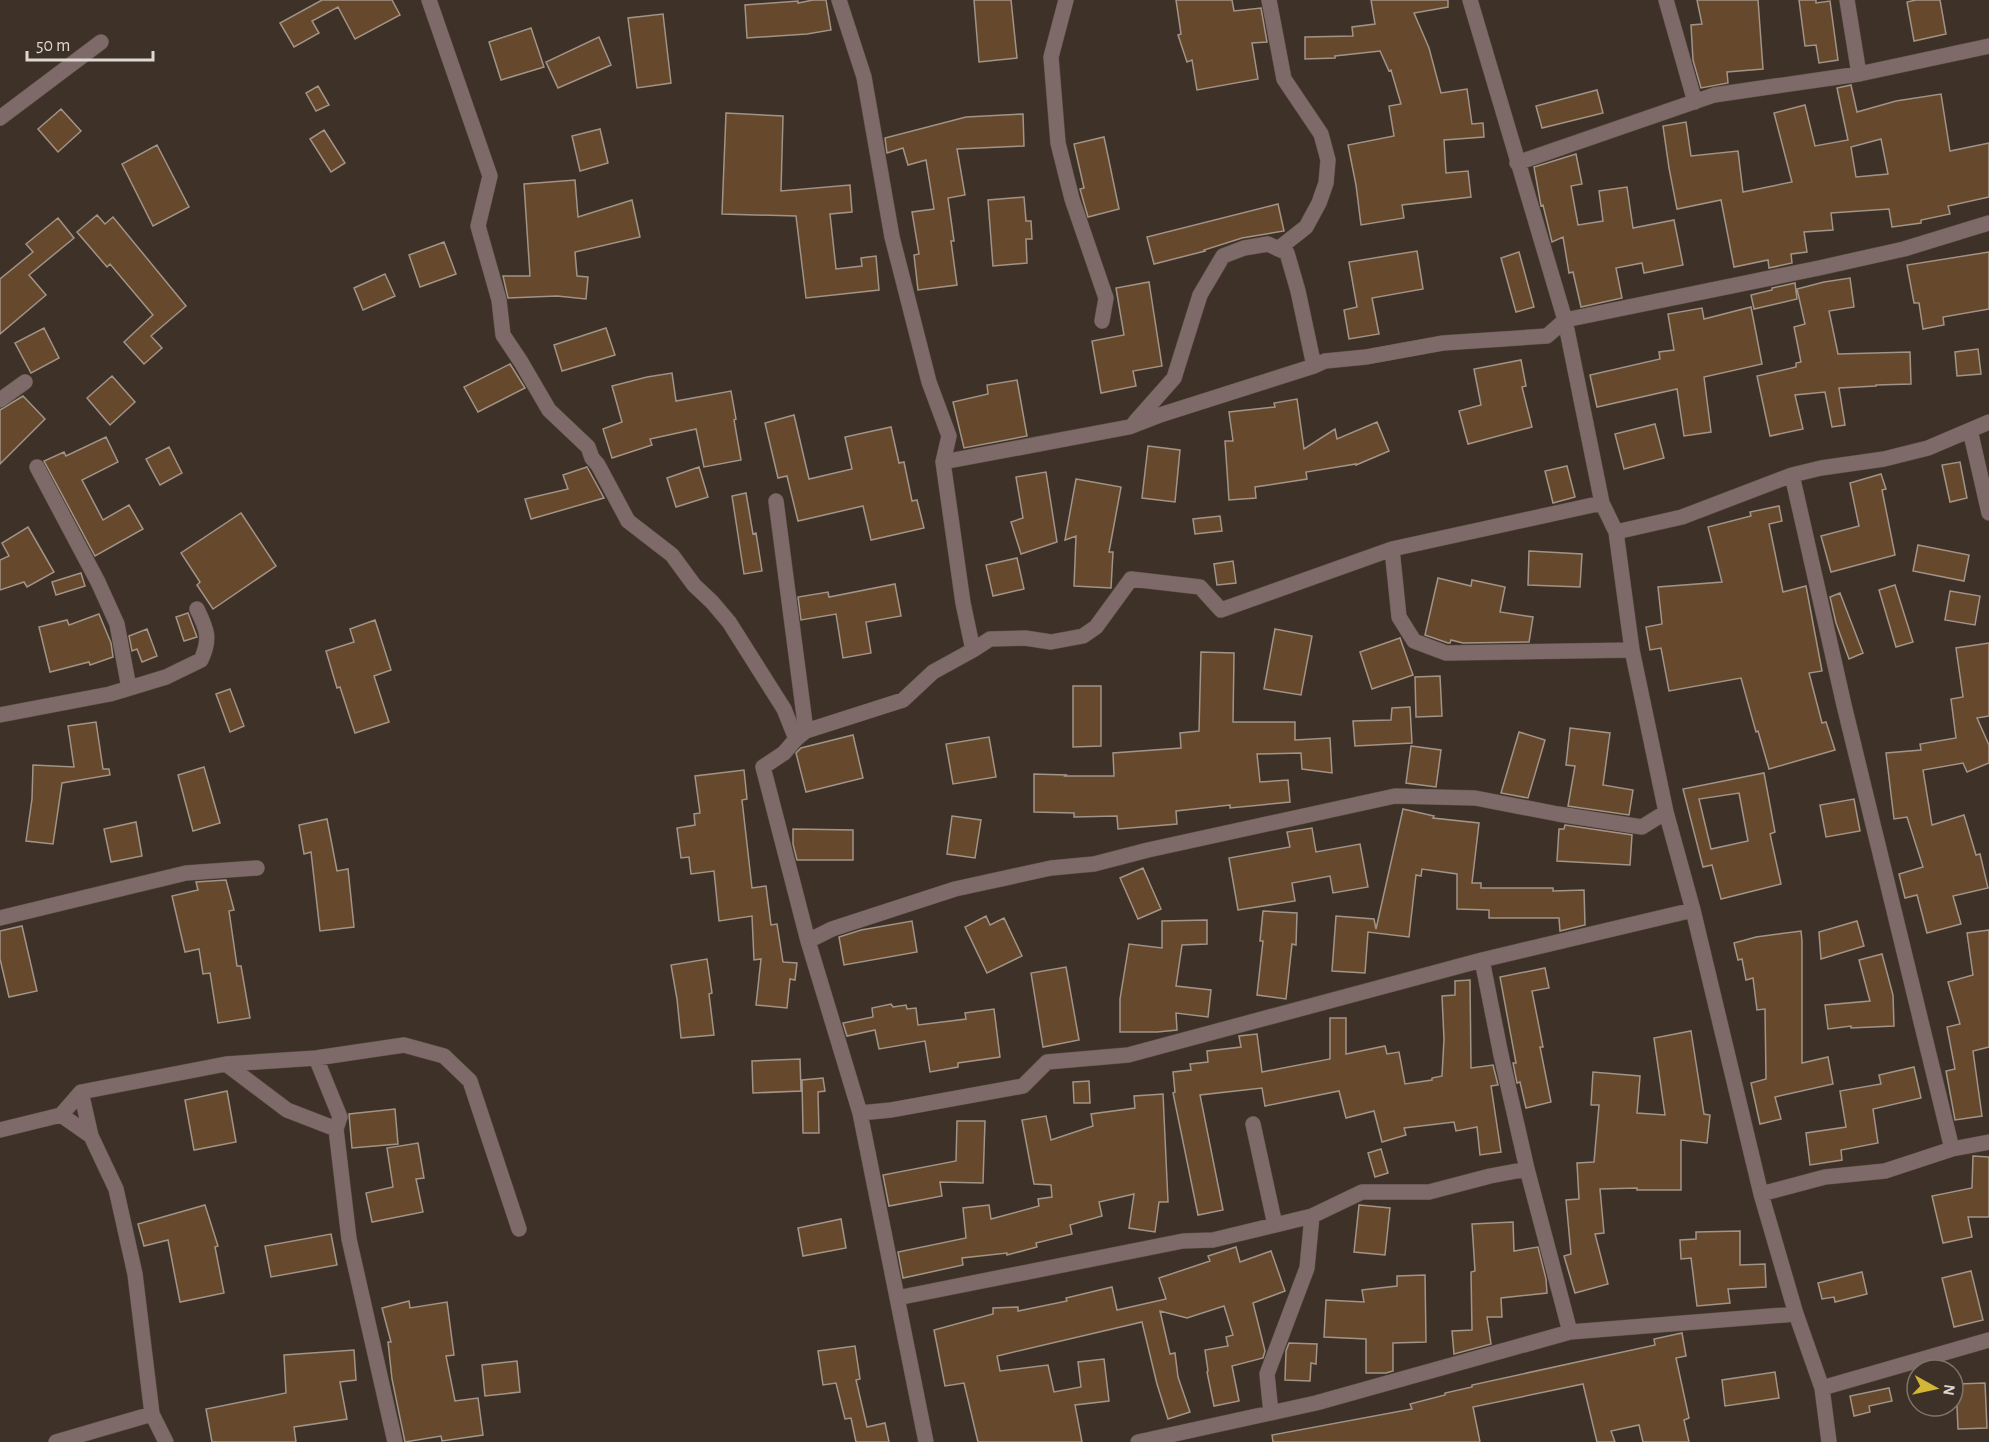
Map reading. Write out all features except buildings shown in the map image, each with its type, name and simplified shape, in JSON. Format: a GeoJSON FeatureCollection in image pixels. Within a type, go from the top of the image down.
{"type":"FeatureCollection","features":[{"type":"Feature","properties":{"kind":"street"},"geometry":{"type":"LineString","coordinates":[[429,0],[490,176],[478,226],[499,300],[502,335],[549,410],[588,447],[628,521],[672,555],[694,585],[729,622],[801,735]]}},
{"type":"Feature","properties":{"kind":"street"},"geometry":{"type":"LineString","coordinates":[[839,0],[864,77],[892,237],[929,382],[949,436],[943,462],[963,603],[973,650]]}},
{"type":"Feature","properties":{"kind":"street"},"geometry":{"type":"LineString","coordinates":[[1066,0],[1051,57],[1058,142],[1072,199],[1106,298],[1102,321]]}},
{"type":"Feature","properties":{"kind":"street"},"geometry":{"type":"LineString","coordinates":[[1269,0],[1284,79],[1322,134],[1328,160],[1326,183],[1315,211],[1306,227],[1278,249]]}},
{"type":"Feature","properties":{"kind":"street"},"geometry":{"type":"LineString","coordinates":[[1470,0],[1565,320],[1602,503],[1616,532],[1632,650],[1666,812],[1761,1194],[1796,1314],[1822,1388],[1829,1442]]}},
{"type":"Feature","properties":{"kind":"street"},"geometry":{"type":"LineString","coordinates":[[1666,0],[1695,102]]}},
{"type":"Feature","properties":{"kind":"street"},"geometry":{"type":"LineString","coordinates":[[1847,0],[1859,74]]}},
{"type":"Feature","properties":{"kind":"street"},"geometry":{"type":"LineString","coordinates":[[0,118],[101,42]]}},
{"type":"Feature","properties":{"kind":"street"},"geometry":{"type":"LineString","coordinates":[[1517,163],[1695,102],[1731,93],[1859,74],[1989,46]]}},
{"type":"Feature","properties":{"kind":"street"},"geometry":{"type":"LineString","coordinates":[[943,462],[1129,427],[1325,361],[1366,357],[1443,343],[1547,336],[1565,320],[1904,249],[1989,223]]}},
{"type":"Feature","properties":{"kind":"street"},"geometry":{"type":"LineString","coordinates":[[1129,427],[1174,378],[1200,294],[1223,256],[1244,248],[1268,244],[1287,253],[1298,291],[1314,366]]}},
{"type":"Feature","properties":{"kind":"street"},"geometry":{"type":"LineString","coordinates":[[0,400],[25,382]]}},
{"type":"Feature","properties":{"kind":"street"},"geometry":{"type":"LineString","coordinates":[[1616,532],[1682,517],[1792,475],[1821,468],[1884,459],[1928,448],[1989,422]]}},
{"type":"Feature","properties":{"kind":"street"},"geometry":{"type":"LineString","coordinates":[[1970,430],[1989,513]]}},
{"type":"Feature","properties":{"kind":"street"},"geometry":{"type":"LineString","coordinates":[[37,467],[98,582],[117,624],[129,688]]}},
{"type":"Feature","properties":{"kind":"street"},"geometry":{"type":"LineString","coordinates":[[1792,475],[1844,705],[1953,1149]]}},
{"type":"Feature","properties":{"kind":"street"},"geometry":{"type":"LineString","coordinates":[[776,501],[801,735]]}},
{"type":"Feature","properties":{"kind":"street"},"geometry":{"type":"LineString","coordinates":[[926,1442],[860,1113],[808,940],[763,767],[784,753],[801,735],[903,700],[933,672],[990,639],[1025,638],[1051,642],[1083,636],[1096,627],[1131,579],[1200,587],[1221,610],[1392,549],[1602,503]]}},
{"type":"Feature","properties":{"kind":"street"},"geometry":{"type":"LineString","coordinates":[[1392,549],[1399,617],[1414,640],[1446,653],[1632,650]]}},
{"type":"Feature","properties":{"kind":"street"},"geometry":{"type":"LineString","coordinates":[[0,715],[110,694],[165,677],[201,660],[206,649],[207,631],[197,609]]}},
{"type":"Feature","properties":{"kind":"street"},"geometry":{"type":"LineString","coordinates":[[808,940],[831,929],[955,889],[1051,867],[1094,864],[1395,796],[1475,798],[1642,827],[1666,812]]}},
{"type":"Feature","properties":{"kind":"street"},"geometry":{"type":"LineString","coordinates":[[0,918],[186,873],[257,868]]}},
{"type":"Feature","properties":{"kind":"street"},"geometry":{"type":"LineString","coordinates":[[860,1113],[891,1110],[1023,1086],[1047,1062],[1128,1055],[1482,960],[1692,910]]}},
{"type":"Feature","properties":{"kind":"street"},"geometry":{"type":"LineString","coordinates":[[1482,960],[1527,1169],[1570,1332]]}},
{"type":"Feature","properties":{"kind":"street"},"geometry":{"type":"LineString","coordinates":[[0,1130],[61,1115],[81,1092],[226,1064],[316,1058],[404,1045],[444,1056],[470,1081],[519,1230]]}},
{"type":"Feature","properties":{"kind":"street"},"geometry":{"type":"LineString","coordinates":[[316,1058],[340,1117],[336,1129],[349,1239],[396,1442]]}},
{"type":"Feature","properties":{"kind":"street"},"geometry":{"type":"LineString","coordinates":[[226,1064],[287,1110],[336,1129]]}},
{"type":"Feature","properties":{"kind":"street"},"geometry":{"type":"LineString","coordinates":[[81,1092],[91,1136],[116,1189],[135,1274],[152,1414],[166,1442]]}},
{"type":"Feature","properties":{"kind":"street"},"geometry":{"type":"LineString","coordinates":[[61,1115],[91,1136]]}},
{"type":"Feature","properties":{"kind":"street"},"geometry":{"type":"LineString","coordinates":[[1253,1124],[1275,1225]]}},
{"type":"Feature","properties":{"kind":"street"},"geometry":{"type":"LineString","coordinates":[[1761,1194],[1825,1177],[1885,1171],[1953,1149],[1989,1142]]}},
{"type":"Feature","properties":{"kind":"street"},"geometry":{"type":"LineString","coordinates":[[897,1298],[1183,1240],[1213,1240],[1312,1216],[1362,1192],[1429,1192],[1527,1169]]}},
{"type":"Feature","properties":{"kind":"street"},"geometry":{"type":"LineString","coordinates":[[1271,1413],[1268,1374],[1307,1268],[1312,1216]]}},
{"type":"Feature","properties":{"kind":"street"},"geometry":{"type":"LineString","coordinates":[[1138,1442],[1316,1403],[1570,1332],[1796,1314]]}},
{"type":"Feature","properties":{"kind":"street"},"geometry":{"type":"LineString","coordinates":[[1822,1388],[1989,1340]]}},
{"type":"Feature","properties":{"kind":"street"},"geometry":{"type":"LineString","coordinates":[[56,1442],[152,1414]]}}]}
